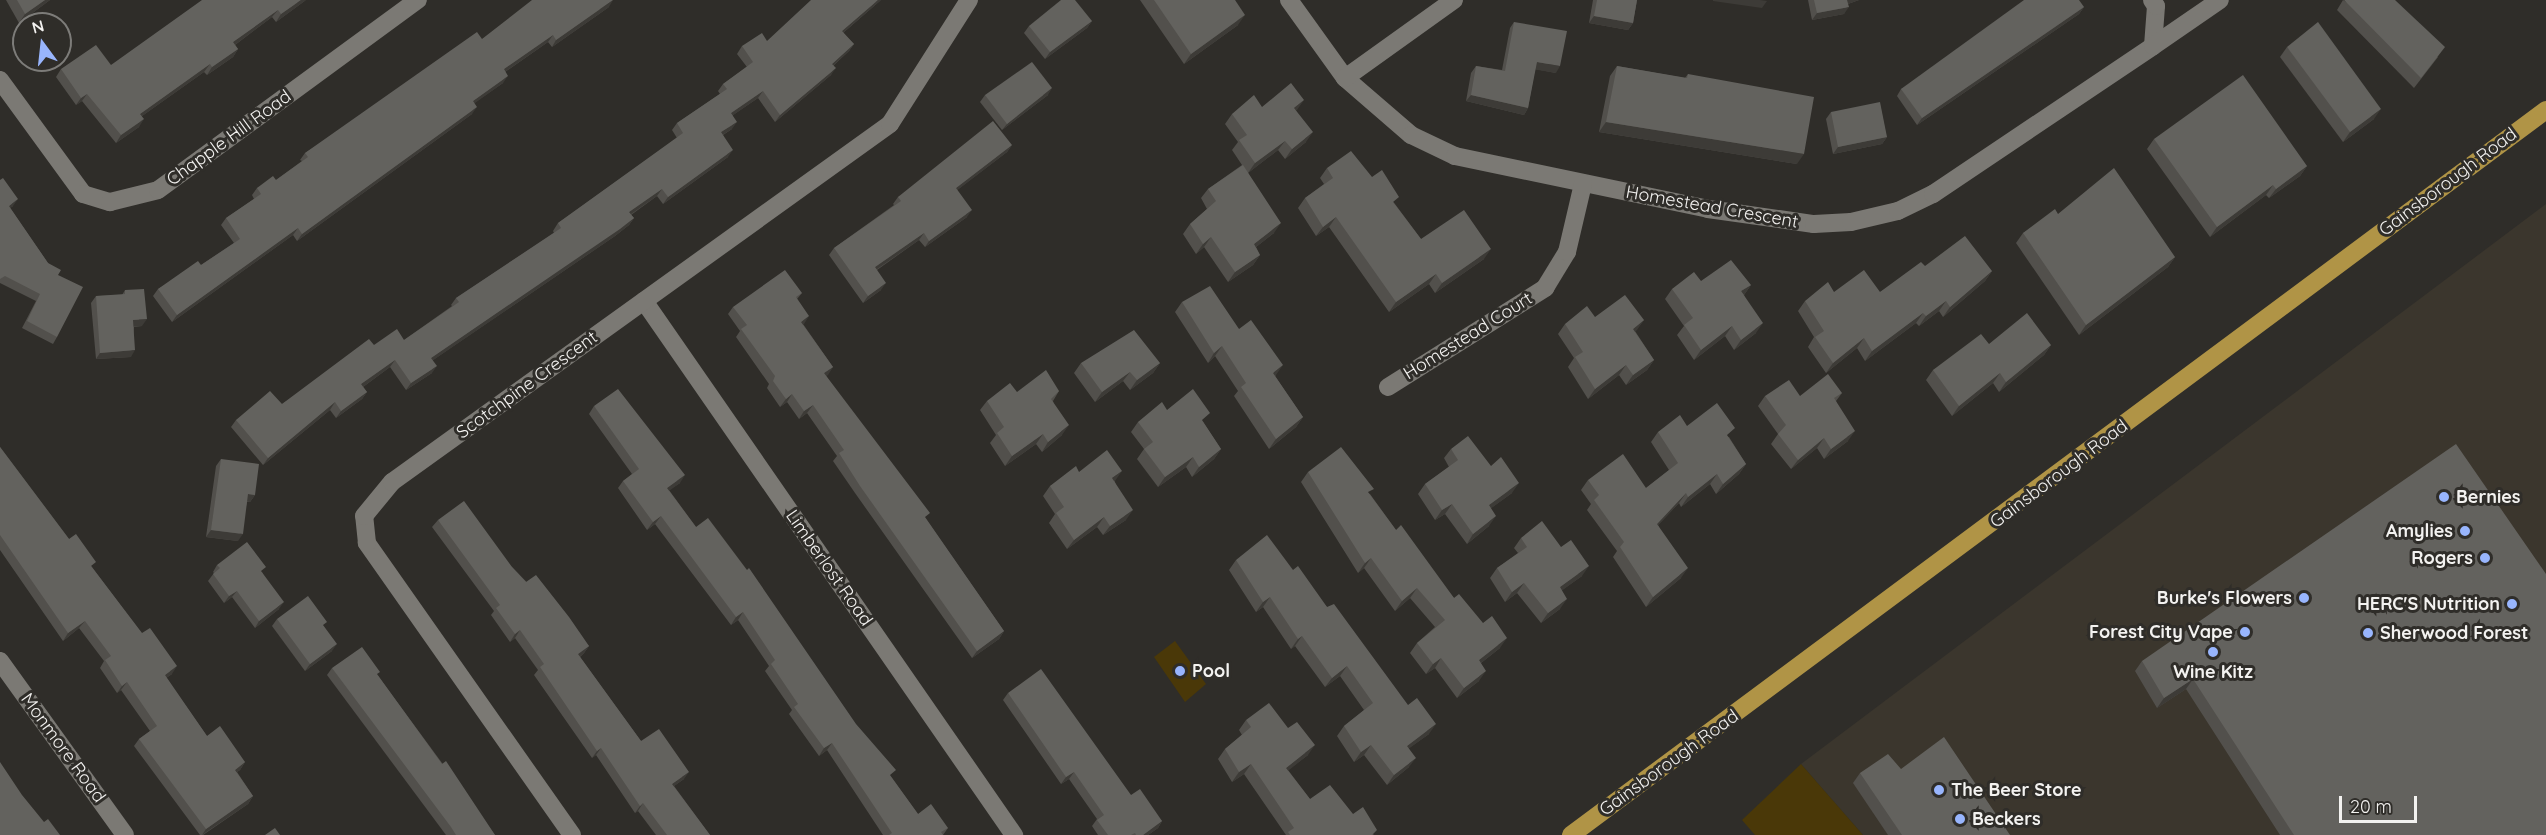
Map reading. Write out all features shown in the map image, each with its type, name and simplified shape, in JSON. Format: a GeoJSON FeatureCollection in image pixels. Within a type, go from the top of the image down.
{"type":"FeatureCollection","features":[{"type":"Feature","properties":{"kind":"main road","name":"Gainsborough Road"},"geometry":{"type":"LineString","coordinates":[[1571,835],[2546,110]]}},
{"type":"Feature","properties":{"kind":"street","name":"Chapple Hill Road"},"geometry":{"type":"LineString","coordinates":[[0,80],[83,194],[110,202],[158,190],[418,0]]}},
{"type":"Feature","properties":{"kind":"street","name":"Scotchpine Crescent"},"geometry":{"type":"LineString","coordinates":[[572,835],[367,543],[364,516],[392,482],[890,124],[969,0]]}},
{"type":"Feature","properties":{"kind":"street","name":"Homestead Crescent"},"geometry":{"type":"LineString","coordinates":[[1290,0],[1345,78],[1411,135],[1455,156],[1708,209],[1814,224],[1851,222],[1886,214],[1933,194],[2220,0]]}},
{"type":"Feature","properties":{"kind":"street"},"geometry":{"type":"LineString","coordinates":[[1345,78],[1454,0]]}},
{"type":"Feature","properties":{"kind":"street"},"geometry":{"type":"LineString","coordinates":[[2152,0],[2156,6],[2153,46]]}},
{"type":"Feature","properties":{"kind":"street","name":"Homestead Court"},"geometry":{"type":"LineString","coordinates":[[1388,387],[1545,288],[1567,252],[1583,184]]}},
{"type":"Feature","properties":{"kind":"street","name":"Limberlost Road"},"geometry":{"type":"LineString","coordinates":[[644,302],[1014,835]]}},
{"type":"Feature","properties":{"kind":"street","name":"Monmore Road"},"geometry":{"type":"LineString","coordinates":[[0,662],[125,835]]}},
{"type":"Feature","properties":{"kind":"shaded area"},"geometry":{"type":"Polygon","coordinates":[[[2546,204],[2546,835],[1863,835],[1801,764],[2546,204]]]}},
{"type":"Feature","properties":{"kind":"shaded area","name":"Pool"},"geometry":{"type":"Polygon","coordinates":[[[1175,641],[1206,684],[1185,702],[1154,657],[1175,641]]]}},
{"type":"Feature","properties":{"kind":"shaded area"},"geometry":{"type":"Polygon","coordinates":[[[1801,764],[1863,835],[1755,835],[1742,820],[1801,764]]]}},
{"type":"Feature","properties":{"kind":"building"},"geometry":{"type":"Polygon","coordinates":[[[17,0],[45,0],[28,12],[24,12],[17,0]]]}},
{"type":"Feature","properties":{"kind":"building"},"geometry":{"type":"Polygon","coordinates":[[[202,0],[301,0],[281,14],[278,10],[233,42],[238,49],[212,67],[210,64],[140,114],[144,119],[121,135],[87,94],[81,98],[63,72],[72,72],[72,61],[96,45],[111,65],[202,0]]]}},
{"type":"Feature","properties":{"kind":"building"},"geometry":{"type":"Polygon","coordinates":[[[532,0],[613,0],[556,40],[553,35],[504,69],[508,76],[473,101],[477,107],[302,234],[298,228],[177,315],[158,289],[198,261],[201,265],[240,239],[226,218],[261,194],[257,188],[273,176],[276,180],[308,157],[305,153],[477,32],[482,39],[532,0]]]}},
{"type":"Feature","properties":{"kind":"building"},"geometry":{"type":"Polygon","coordinates":[[[811,0],[878,0],[842,31],[854,44],[832,64],[836,68],[780,115],[763,91],[731,113],[737,122],[721,132],[733,150],[668,197],[662,189],[629,212],[634,218],[620,229],[431,358],[437,366],[411,383],[395,360],[361,384],[367,392],[341,411],[335,402],[268,458],[236,420],[270,391],[282,404],[369,339],[374,345],[397,329],[404,340],[459,302],[456,298],[561,228],[558,223],[683,133],[677,123],[727,89],[723,84],[753,62],[742,46],[762,33],[767,41],[811,0]]]}},
{"type":"Feature","properties":{"kind":"building"},"geometry":{"type":"Polygon","coordinates":[[[1061,0],[1075,0],[1092,21],[1050,52],[1029,26],[1061,0]]]}},
{"type":"Feature","properties":{"kind":"building"},"geometry":{"type":"Polygon","coordinates":[[[1154,0],[1235,0],[1245,15],[1191,54],[1154,0]]]}},
{"type":"Feature","properties":{"kind":"building"},"geometry":{"type":"Polygon","coordinates":[[[1597,0],[1637,0],[1633,23],[1594,16],[1597,0]]]}},
{"type":"Feature","properties":{"kind":"building"},"geometry":{"type":"Polygon","coordinates":[[[1814,0],[1847,0],[1849,7],[1817,13],[1814,0]]]}},
{"type":"Feature","properties":{"kind":"building"},"geometry":{"type":"Polygon","coordinates":[[[2024,0],[2079,0],[2084,7],[1922,118],[1901,89],[2024,0]]]}},
{"type":"Feature","properties":{"kind":"building"},"geometry":{"type":"Polygon","coordinates":[[[2344,0],[2395,0],[2445,47],[2421,78],[2344,0]]]}},
{"type":"Feature","properties":{"kind":"building"},"geometry":{"type":"Polygon","coordinates":[[[1514,22],[1567,31],[1560,66],[1537,62],[1528,108],[1471,95],[1476,66],[1505,71],[1514,22]]]}},
{"type":"Feature","properties":{"kind":"building"},"geometry":{"type":"Polygon","coordinates":[[[2318,22],[2381,109],[2350,132],[2287,47],[2318,22]]]}},
{"type":"Feature","properties":{"kind":"building"},"geometry":{"type":"Polygon","coordinates":[[[1032,62],[1052,88],[1007,124],[985,95],[1032,62]]]}},
{"type":"Feature","properties":{"kind":"building"},"geometry":{"type":"Polygon","coordinates":[[[1617,66],[1687,78],[1688,74],[1814,97],[1804,154],[1606,122],[1617,66]]]}},
{"type":"Feature","properties":{"kind":"building"},"geometry":{"type":"Polygon","coordinates":[[[2243,75],[2307,166],[2276,189],[2273,185],[2217,227],[2154,139],[2243,75]]]}},
{"type":"Feature","properties":{"kind":"building"},"geometry":{"type":"Polygon","coordinates":[[[1291,83],[1304,100],[1294,108],[1313,132],[1292,149],[1285,141],[1255,163],[1239,140],[1247,135],[1232,114],[1254,95],[1262,107],[1291,83]]]}},
{"type":"Feature","properties":{"kind":"building"},"geometry":{"type":"Polygon","coordinates":[[[1880,102],[1887,137],[1838,147],[1831,112],[1880,102]]]}},
{"type":"Feature","properties":{"kind":"building"},"geometry":{"type":"Polygon","coordinates":[[[993,121],[1012,145],[956,188],[972,210],[929,241],[924,233],[875,267],[886,283],[868,296],[834,248],[901,201],[898,197],[993,121]]]}},
{"type":"Feature","properties":{"kind":"building"},"geometry":{"type":"Polygon","coordinates":[[[1351,151],[1372,177],[1382,170],[1399,197],[1393,202],[1421,239],[1464,210],[1491,249],[1442,283],[1436,274],[1396,302],[1336,217],[1323,227],[1305,198],[1333,178],[1327,168],[1351,151]]]}},
{"type":"Feature","properties":{"kind":"building"},"geometry":{"type":"Polygon","coordinates":[[[1243,165],[1281,223],[1254,244],[1260,255],[1235,272],[1211,237],[1203,244],[1190,224],[1216,201],[1208,189],[1243,165]]]}},
{"type":"Feature","properties":{"kind":"building"},"geometry":{"type":"Polygon","coordinates":[[[2114,168],[2175,257],[2086,325],[2023,233],[2055,209],[2058,214],[2114,168]]]}},
{"type":"Feature","properties":{"kind":"building"},"geometry":{"type":"Polygon","coordinates":[[[3,178],[18,199],[9,206],[48,263],[61,270],[58,275],[83,287],[57,337],[27,321],[40,294],[5,276],[0,279],[0,180],[3,178]]]}},
{"type":"Feature","properties":{"kind":"building"},"geometry":{"type":"Polygon","coordinates":[[[1965,236],[1992,271],[1950,307],[1946,301],[1926,316],[1923,313],[1872,351],[1864,338],[1833,363],[1815,337],[1824,331],[1805,301],[1828,282],[1834,292],[1864,270],[1880,292],[1921,262],[1925,266],[1965,236]]]}},
{"type":"Feature","properties":{"kind":"building"},"geometry":{"type":"Polygon","coordinates":[[[1731,260],[1751,285],[1741,291],[1763,323],[1741,340],[1732,326],[1701,350],[1684,325],[1693,318],[1672,289],[1694,272],[1701,281],[1731,260]]]}},
{"type":"Feature","properties":{"kind":"building"},"geometry":{"type":"Polygon","coordinates":[[[785,270],[802,293],[796,297],[809,316],[801,322],[833,367],[824,373],[930,513],[925,517],[1004,631],[977,651],[860,486],[839,453],[844,450],[813,405],[804,411],[792,394],[786,399],[773,381],[775,376],[741,329],[747,325],[733,307],[785,270]]]}},
{"type":"Feature","properties":{"kind":"building"},"geometry":{"type":"Polygon","coordinates":[[[1210,286],[1239,329],[1251,320],[1283,365],[1273,373],[1303,417],[1276,439],[1241,387],[1246,383],[1222,346],[1214,353],[1182,302],[1210,286]]]}},
{"type":"Feature","properties":{"kind":"building"},"geometry":{"type":"Polygon","coordinates":[[[144,289],[147,319],[133,320],[135,350],[100,353],[96,296],[125,294],[125,290],[144,289]]]}},
{"type":"Feature","properties":{"kind":"building"},"geometry":{"type":"Polygon","coordinates":[[[1625,295],[1644,320],[1633,329],[1654,360],[1633,375],[1626,365],[1595,389],[1575,357],[1583,352],[1565,324],[1587,306],[1595,317],[1625,295]]]}},
{"type":"Feature","properties":{"kind":"building"},"geometry":{"type":"Polygon","coordinates":[[[2027,313],[2051,345],[2006,382],[2000,373],[1959,406],[1933,370],[1981,334],[1989,344],[2027,313]]]}},
{"type":"Feature","properties":{"kind":"building"},"geometry":{"type":"Polygon","coordinates":[[[1134,330],[1160,363],[1137,380],[1130,372],[1102,392],[1081,363],[1134,330]]]}},
{"type":"Feature","properties":{"kind":"building"},"geometry":{"type":"Polygon","coordinates":[[[1046,370],[1059,391],[1051,399],[1069,425],[1048,442],[1043,434],[1012,456],[997,433],[1004,427],[987,401],[1010,383],[1017,392],[1046,370]]]}},
{"type":"Feature","properties":{"kind":"building"},"geometry":{"type":"Polygon","coordinates":[[[1828,374],[1842,393],[1834,398],[1855,431],[1831,449],[1824,438],[1798,460],[1778,434],[1786,425],[1765,396],[1789,380],[1800,396],[1828,374]]]}},
{"type":"Feature","properties":{"kind":"building"},"geometry":{"type":"Polygon","coordinates":[[[618,389],[685,475],[667,488],[696,527],[708,518],[747,570],[749,568],[856,724],[896,770],[890,775],[918,814],[931,804],[948,828],[941,832],[943,835],[889,835],[892,833],[832,743],[824,748],[794,707],[798,704],[771,664],[775,660],[743,612],[736,617],[661,516],[653,522],[623,481],[639,469],[594,406],[618,389]]]}},
{"type":"Feature","properties":{"kind":"building"},"geometry":{"type":"Polygon","coordinates":[[[1193,389],[1210,413],[1202,420],[1221,449],[1199,467],[1193,457],[1165,477],[1144,449],[1153,442],[1138,422],[1162,402],[1167,410],[1193,389]]]}},
{"type":"Feature","properties":{"kind":"building"},"geometry":{"type":"Polygon","coordinates":[[[1717,403],[1735,428],[1727,435],[1746,464],[1723,484],[1717,474],[1688,497],[1686,493],[1657,524],[1688,568],[1653,597],[1620,547],[1624,542],[1594,500],[1599,495],[1588,480],[1623,454],[1646,488],[1678,463],[1658,432],[1680,415],[1687,426],[1717,403]]]}},
{"type":"Feature","properties":{"kind":"building"},"geometry":{"type":"Polygon","coordinates":[[[1468,436],[1491,466],[1501,457],[1519,483],[1489,505],[1496,516],[1473,534],[1452,504],[1442,510],[1425,484],[1458,460],[1451,449],[1468,436]]]}},
{"type":"Feature","properties":{"kind":"building","name":"Sherwood Forest"},"geometry":{"type":"Polygon","coordinates":[[[2456,444],[2546,574],[2546,835],[2294,835],[2193,679],[2164,698],[2142,661],[2456,444]]]}},
{"type":"Feature","properties":{"kind":"building"},"geometry":{"type":"Polygon","coordinates":[[[0,447],[69,539],[76,534],[96,562],[91,566],[142,633],[150,628],[177,666],[165,675],[207,736],[220,726],[245,762],[235,770],[253,796],[206,829],[139,739],[157,726],[127,682],[122,686],[105,660],[111,656],[85,621],[68,633],[0,535],[0,447]]]}},
{"type":"Feature","properties":{"kind":"building"},"geometry":{"type":"Polygon","coordinates":[[[1341,447],[1374,489],[1368,492],[1396,530],[1401,525],[1454,598],[1459,594],[1483,623],[1492,616],[1507,638],[1479,660],[1486,671],[1464,688],[1441,658],[1433,664],[1417,643],[1445,620],[1417,588],[1402,601],[1371,558],[1365,563],[1308,472],[1341,447]]]}},
{"type":"Feature","properties":{"kind":"building"},"geometry":{"type":"Polygon","coordinates":[[[1107,450],[1122,471],[1112,478],[1133,510],[1110,526],[1104,517],[1074,540],[1056,513],[1064,507],[1050,486],[1076,466],[1079,472],[1107,450]]]}},
{"type":"Feature","properties":{"kind":"building"},"geometry":{"type":"Polygon","coordinates":[[[221,459],[259,464],[255,495],[248,494],[243,534],[211,530],[221,459]]]}},
{"type":"Feature","properties":{"kind":"building"},"geometry":{"type":"Polygon","coordinates":[[[464,501],[512,567],[526,582],[536,575],[569,617],[589,646],[578,654],[641,741],[659,729],[689,772],[672,784],[710,835],[667,835],[643,803],[640,806],[601,748],[597,751],[540,667],[544,664],[520,630],[515,634],[496,608],[500,605],[438,520],[464,501]]]}},
{"type":"Feature","properties":{"kind":"building"},"geometry":{"type":"Polygon","coordinates":[[[1542,521],[1561,547],[1571,540],[1589,566],[1560,587],[1567,599],[1548,613],[1524,583],[1512,592],[1497,568],[1527,547],[1521,538],[1542,521]]]}},
{"type":"Feature","properties":{"kind":"building"},"geometry":{"type":"Polygon","coordinates":[[[1267,535],[1293,570],[1298,566],[1327,607],[1334,604],[1408,705],[1417,698],[1436,724],[1407,746],[1416,758],[1394,775],[1371,745],[1361,752],[1344,726],[1373,703],[1347,666],[1332,678],[1302,636],[1298,639],[1270,597],[1263,602],[1236,560],[1267,535]]]}},
{"type":"Feature","properties":{"kind":"building"},"geometry":{"type":"Polygon","coordinates":[[[247,542],[266,567],[261,571],[284,602],[259,621],[237,591],[229,596],[213,574],[220,568],[217,565],[247,542]]]}},
{"type":"Feature","properties":{"kind":"building"},"geometry":{"type":"Polygon","coordinates":[[[308,596],[327,622],[323,625],[337,644],[310,664],[277,619],[308,596]]]}},
{"type":"Feature","properties":{"kind":"building"},"geometry":{"type":"Polygon","coordinates":[[[362,647],[380,672],[377,674],[442,764],[446,761],[495,835],[456,835],[332,668],[362,647]]]}},
{"type":"Feature","properties":{"kind":"building"},"geometry":{"type":"Polygon","coordinates":[[[1041,669],[1131,795],[1140,789],[1162,821],[1143,835],[1135,833],[1108,835],[1097,820],[1104,815],[1074,772],[1066,777],[1008,693],[1041,669]]]}},
{"type":"Feature","properties":{"kind":"building"},"geometry":{"type":"Polygon","coordinates":[[[1269,703],[1288,728],[1297,722],[1315,745],[1286,768],[1310,799],[1330,785],[1353,814],[1363,807],[1377,830],[1372,835],[1290,835],[1288,832],[1294,828],[1251,764],[1239,772],[1225,749],[1251,727],[1246,720],[1269,703]]]}},
{"type":"Feature","properties":{"kind":"building"},"geometry":{"type":"Polygon","coordinates":[[[1944,737],[2010,835],[1902,835],[1860,773],[1888,754],[1901,769],[1944,737]]]}},
{"type":"Feature","properties":{"kind":"building"},"geometry":{"type":"Polygon","coordinates":[[[0,762],[44,822],[48,819],[60,835],[0,835],[0,762]]]}},
{"type":"Feature","properties":{"kind":"building"},"geometry":{"type":"Polygon","coordinates":[[[275,828],[280,835],[265,835],[275,828]]]}},
{"type":"Feature","properties":{"kind":"place","name":"Bernies"},"geometry":{"type":"Point","coordinates":[2444,497]}},
{"type":"Feature","properties":{"kind":"place","name":"Amylies"},"geometry":{"type":"Point","coordinates":[2465,531]}},
{"type":"Feature","properties":{"kind":"place","name":"Rogers"},"geometry":{"type":"Point","coordinates":[2485,558]}},
{"type":"Feature","properties":{"kind":"place","name":"Burke's Flowers"},"geometry":{"type":"Point","coordinates":[2304,598]}},
{"type":"Feature","properties":{"kind":"place","name":"HERC'S Nutrition"},"geometry":{"type":"Point","coordinates":[2512,604]}},
{"type":"Feature","properties":{"kind":"place","name":"Forest City Vape"},"geometry":{"type":"Point","coordinates":[2245,632]}},
{"type":"Feature","properties":{"kind":"place","name":"Sherwood Forest"},"geometry":{"type":"Point","coordinates":[2368,633]}},
{"type":"Feature","properties":{"kind":"place","name":"Wine Kitz"},"geometry":{"type":"Point","coordinates":[2213,652]}},
{"type":"Feature","properties":{"kind":"place","name":"Pool"},"geometry":{"type":"Point","coordinates":[1180,671]}},
{"type":"Feature","properties":{"kind":"place","name":"The Beer Store"},"geometry":{"type":"Point","coordinates":[1939,790]}},
{"type":"Feature","properties":{"kind":"place","name":"Beckers"},"geometry":{"type":"Point","coordinates":[1960,819]}}]}
